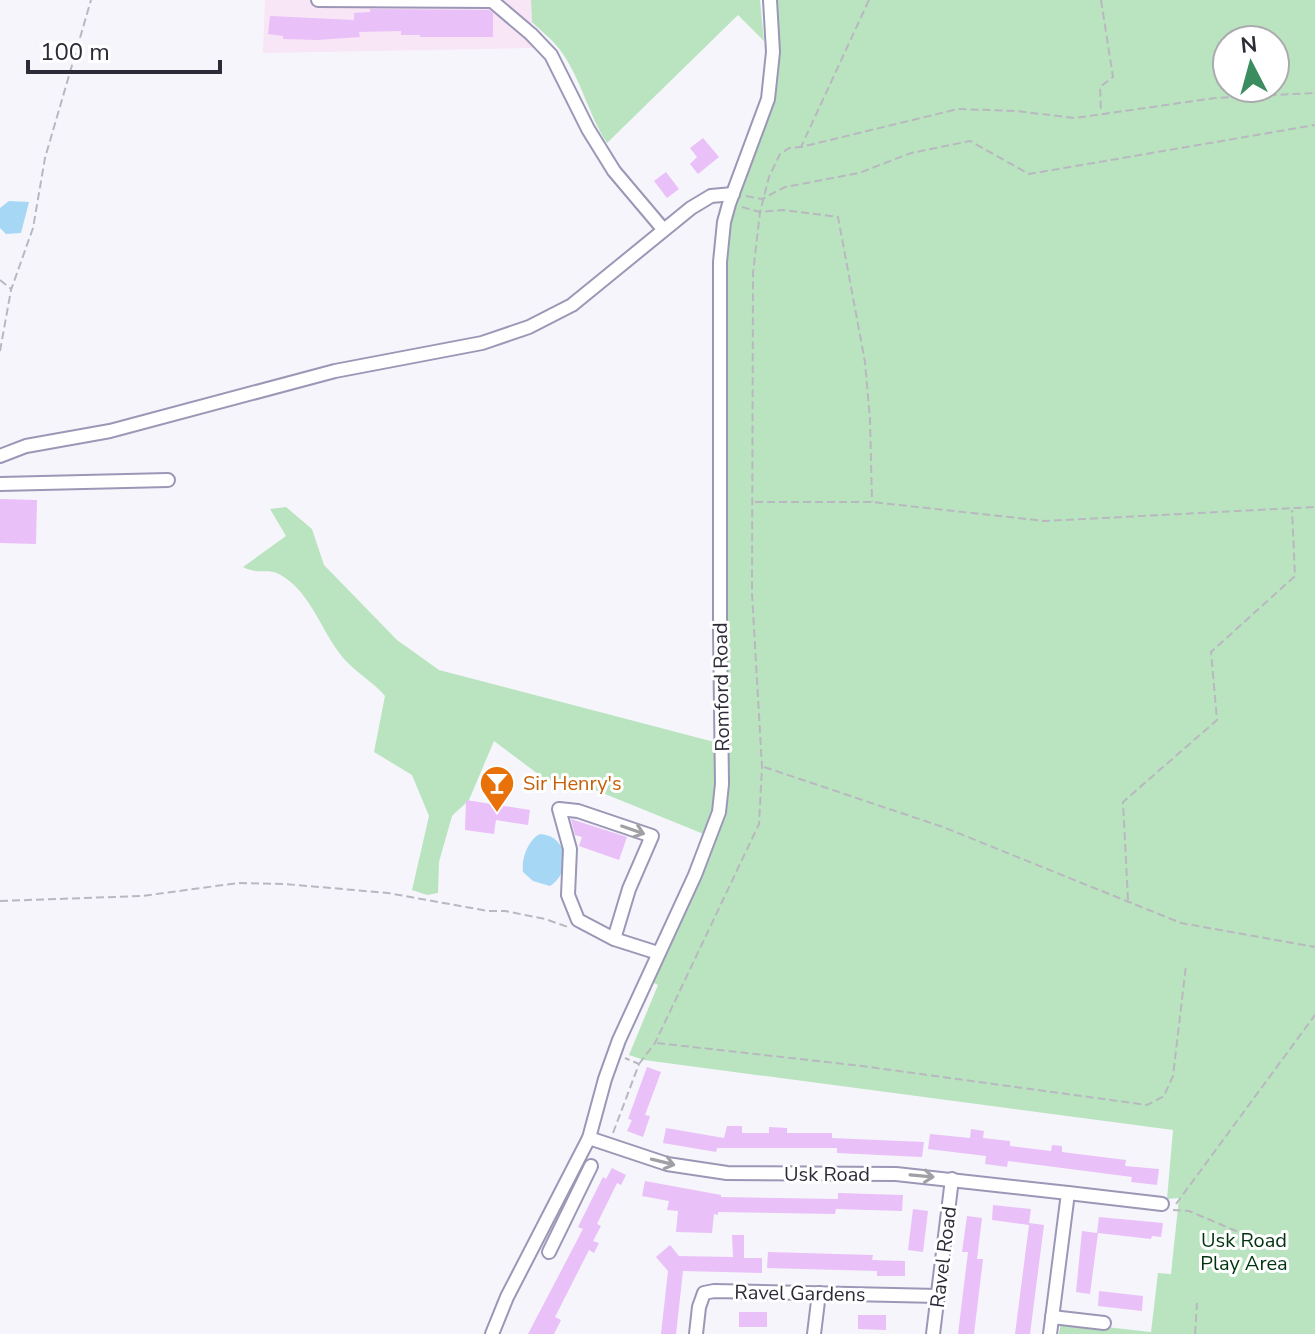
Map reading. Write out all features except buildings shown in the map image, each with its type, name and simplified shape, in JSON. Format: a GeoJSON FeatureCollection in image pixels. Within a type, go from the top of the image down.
{"type":"FeatureCollection","features":[{"type":"Feature","properties":{"kind":"street"},"geometry":{"type":"LineString","coordinates":[[318,0],[492,0],[551,55],[588,129],[614,171],[663,229]]}},
{"type":"Feature","properties":{"kind":"street","name":"Romford Road"},"geometry":{"type":"LineString","coordinates":[[492,1334],[513,1285],[589,1138],[619,1040],[712,837],[719,812],[722,784],[720,262],[731,199],[768,99],[773,52],[770,0]]}},
{"type":"Feature","properties":{"kind":"street"},"geometry":{"type":"LineString","coordinates":[[0,456],[26,446],[110,431],[335,371],[482,343],[529,327],[572,305],[663,229],[711,196],[731,199]]}},
{"type":"Feature","properties":{"kind":"street"},"geometry":{"type":"LineString","coordinates":[[0,484],[168,480]]}},
{"type":"Feature","properties":{"kind":"street"},"geometry":{"type":"LineString","coordinates":[[614,939],[629,889],[652,836],[578,811],[559,809],[570,849],[568,895],[578,920],[614,939],[658,953]]}},
{"type":"Feature","properties":{"kind":"street","name":"Usk Road"},"geometry":{"type":"LineString","coordinates":[[589,1138],[667,1164],[727,1173],[862,1173],[952,1179],[1162,1204]]}},
{"type":"Feature","properties":{"kind":"street"},"geometry":{"type":"LineString","coordinates":[[549,1252],[591,1166]]}},
{"type":"Feature","properties":{"kind":"street","name":"Ravel Road"},"geometry":{"type":"LineString","coordinates":[[933,1334],[952,1179]]}},
{"type":"Feature","properties":{"kind":"street"},"geometry":{"type":"LineString","coordinates":[[567,1184],[580,1190]]}},
{"type":"Feature","properties":{"kind":"street"},"geometry":{"type":"LineString","coordinates":[[1050,1334],[1068,1193]]}},
{"type":"Feature","properties":{"kind":"street"},"geometry":{"type":"LineString","coordinates":[[549,1219],[562,1226]]}},
{"type":"Feature","properties":{"kind":"street","name":"Ravel Gardens"},"geometry":{"type":"LineString","coordinates":[[696,1334],[704,1293],[938,1296]]}},
{"type":"Feature","properties":{"kind":"street"},"geometry":{"type":"LineString","coordinates":[[814,1334],[819,1293]]}},
{"type":"Feature","properties":{"kind":"street"},"geometry":{"type":"LineString","coordinates":[[1052,1317],[1104,1323]]}},
{"type":"Feature","properties":{"kind":"path"},"geometry":{"type":"LineString","coordinates":[[0,351],[11,290],[33,228],[45,158],[91,0]]}},
{"type":"Feature","properties":{"kind":"path"},"geometry":{"type":"LineString","coordinates":[[801,147],[869,0]]}},
{"type":"Feature","properties":{"kind":"path"},"geometry":{"type":"LineString","coordinates":[[1101,0],[1113,77],[1100,87],[1101,114]]}},
{"type":"Feature","properties":{"kind":"path"},"geometry":{"type":"LineString","coordinates":[[609,1146],[639,1064],[655,1043],[759,824],[762,767],[752,593],[751,326],[762,199],[780,154],[789,148],[958,109],[1016,111],[1075,118],[1215,98],[1315,93]]}},
{"type":"Feature","properties":{"kind":"path"},"geometry":{"type":"LineString","coordinates":[[731,199],[762,199],[785,187],[859,173],[911,153],[970,141],[1029,174],[1315,125]]}},
{"type":"Feature","properties":{"kind":"path"},"geometry":{"type":"LineString","coordinates":[[731,199],[760,212],[783,210],[838,217],[865,362],[872,502]]}},
{"type":"Feature","properties":{"kind":"path"},"geometry":{"type":"LineString","coordinates":[[0,280],[11,290]]}},
{"type":"Feature","properties":{"kind":"path"},"geometry":{"type":"LineString","coordinates":[[754,502],[872,502],[1045,521],[1315,507]]}},
{"type":"Feature","properties":{"kind":"path"},"geometry":{"type":"LineString","coordinates":[[1128,901],[1123,802],[1217,720],[1211,652],[1295,576],[1292,509]]}},
{"type":"Feature","properties":{"kind":"path"},"geometry":{"type":"LineString","coordinates":[[762,767],[943,827],[1181,923],[1315,947]]}},
{"type":"Feature","properties":{"kind":"path"},"geometry":{"type":"LineString","coordinates":[[0,901],[142,896],[238,883],[285,884],[388,893],[488,911],[505,911],[575,929],[589,927]]}},
{"type":"Feature","properties":{"kind":"path"},"geometry":{"type":"LineString","coordinates":[[655,1043],[862,1066],[1147,1105],[1164,1096],[1173,1076],[1186,965]]}},
{"type":"Feature","properties":{"kind":"path"},"geometry":{"type":"LineString","coordinates":[[1248,1236],[1189,1211],[1172,1210],[1315,1015]]}},
{"type":"Feature","properties":{"kind":"path"},"geometry":{"type":"LineString","coordinates":[[623,1058],[639,1064]]}},
{"type":"Feature","properties":{"kind":"path"},"geometry":{"type":"LineString","coordinates":[[1195,1334],[1197,1303]]}},
{"type":"Feature","properties":{"kind":"shaded area"},"geometry":{"type":"Polygon","coordinates":[[[265,0],[531,0],[533,48],[263,53],[265,0]]]}},
{"type":"Feature","properties":{"kind":"green space"},"geometry":{"type":"Polygon","coordinates":[[[531,0],[760,0],[764,41],[738,15],[607,143],[567,61],[532,22],[531,0]]]}},
{"type":"Feature","properties":{"kind":"green space","name":"Usk Road Play Area"},"geometry":{"type":"Polygon","coordinates":[[[769,0],[1315,0],[1315,1334],[1059,1334],[1061,1322],[1151,1332],[1158,1273],[1171,1274],[1179,1198],[1167,1199],[1173,1130],[644,1060],[629,1055],[658,985],[646,979],[711,837],[573,781],[546,780],[494,741],[469,800],[452,816],[439,862],[438,893],[427,895],[412,890],[429,816],[412,775],[374,752],[385,696],[348,663],[309,603],[291,582],[275,572],[253,571],[243,567],[286,536],[270,509],[286,507],[312,529],[324,565],[397,640],[439,670],[722,744],[722,239],[761,122],[772,28],[769,0]]]}},
{"type":"Feature","properties":{"kind":"water"},"geometry":{"type":"Polygon","coordinates":[[[9,201],[29,202],[21,233],[6,234],[0,228],[0,208],[9,201]]]}},
{"type":"Feature","properties":{"kind":"water"},"geometry":{"type":"Polygon","coordinates":[[[540,834],[557,841],[564,856],[562,872],[550,886],[533,881],[523,872],[526,850],[540,834]]]}},
{"type":"Feature","properties":{"kind":"place","name":"Sir Henry's"},"geometry":{"type":"Point","coordinates":[497,814]}}]}
